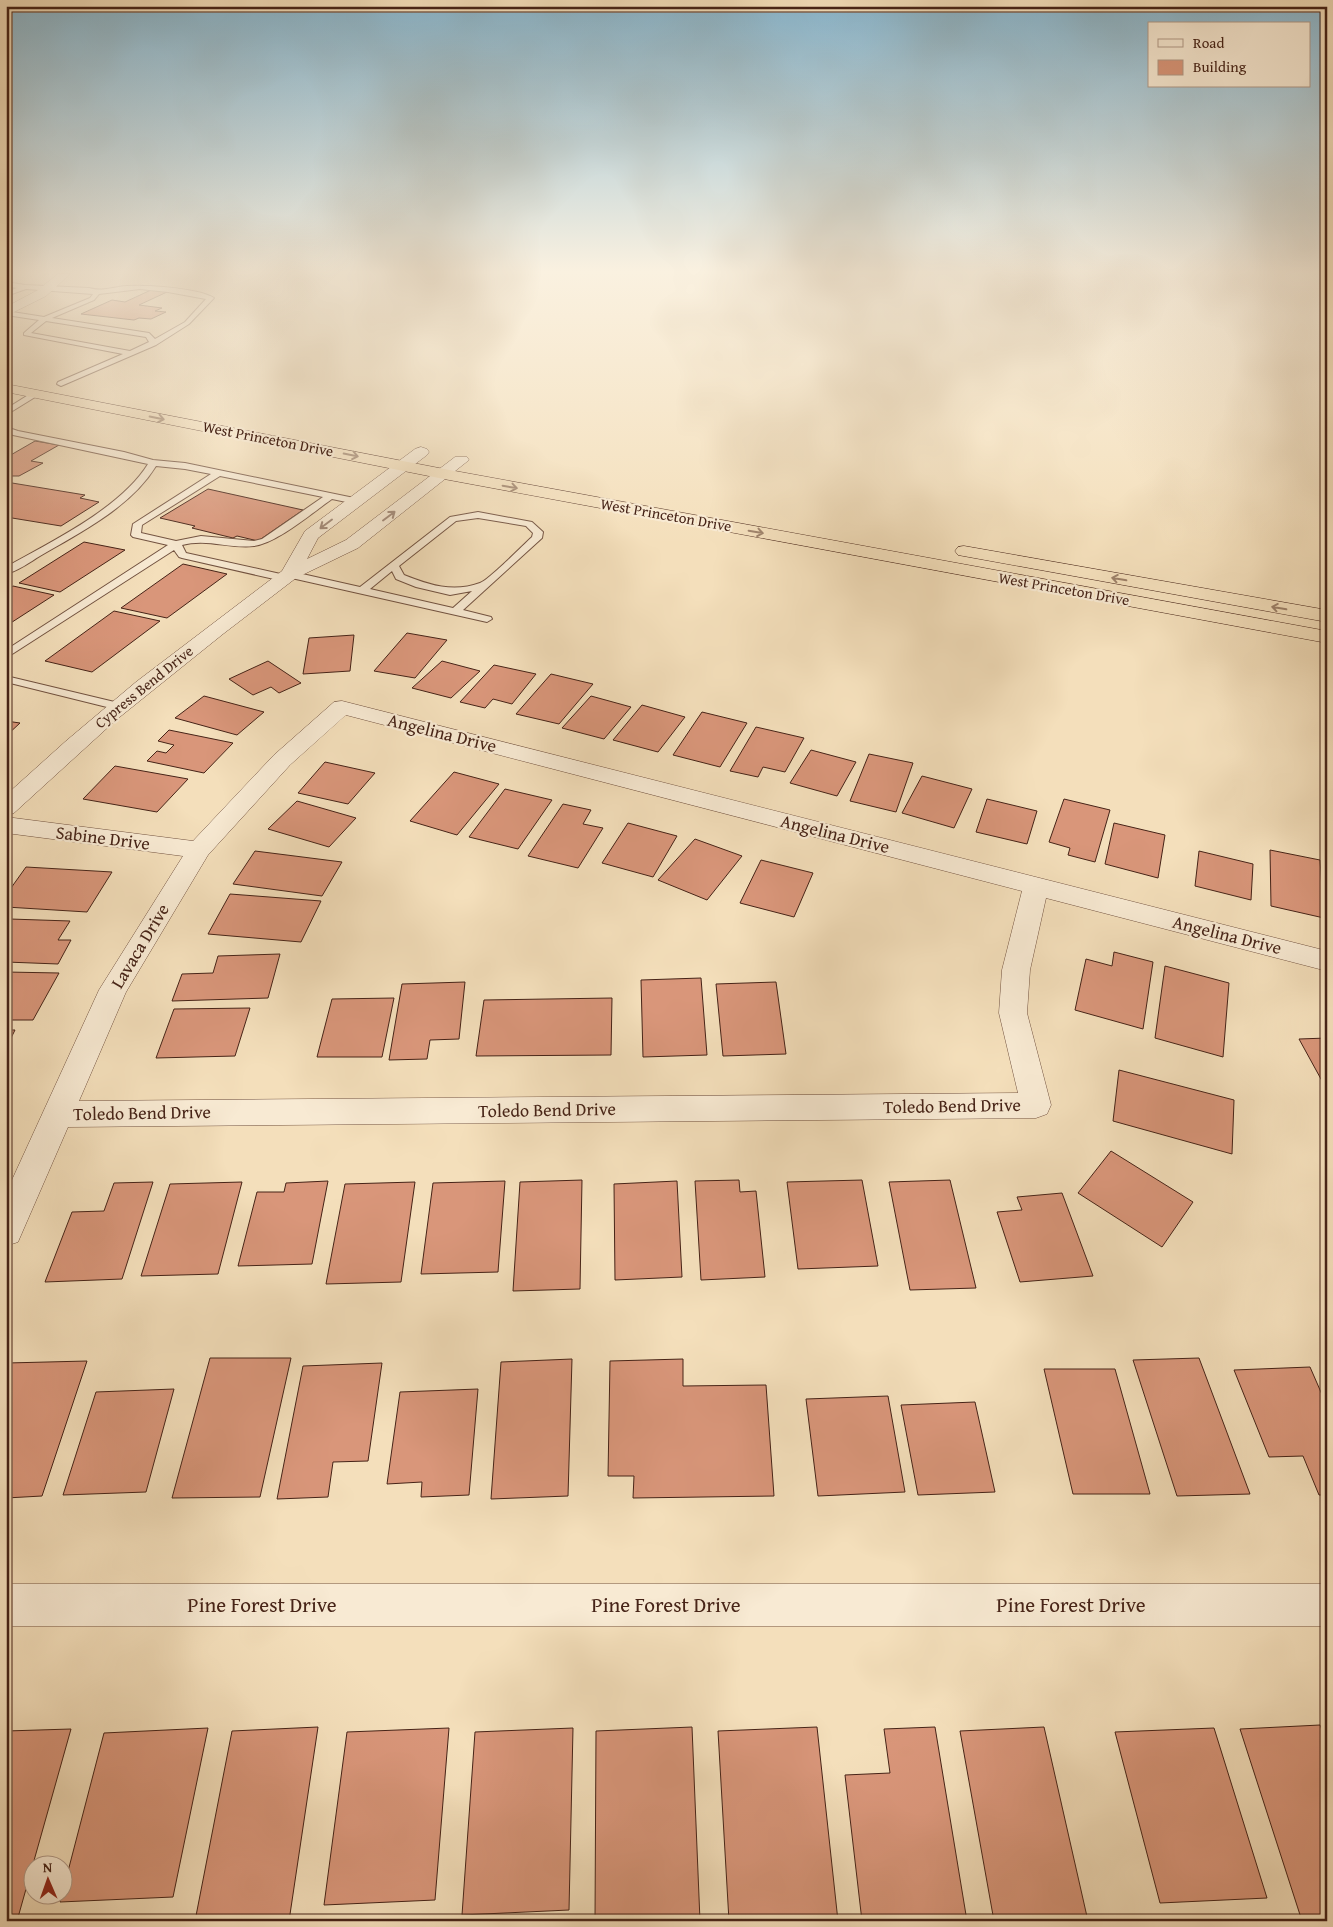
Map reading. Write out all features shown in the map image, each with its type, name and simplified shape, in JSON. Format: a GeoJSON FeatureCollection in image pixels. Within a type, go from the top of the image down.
{"type":"FeatureCollection","features":[{"type":"Feature","properties":{"kind":"highway","name":"West Princeton Drive"},"geometry":{"type":"LineString","coordinates":[[6,388],[62,384],[90,390]]}},
{"type":"Feature","properties":{"kind":"highway","name":"West Princeton Drive"},"geometry":{"type":"LineString","coordinates":[[40,387],[444,474],[1327,637]]}},
{"type":"Feature","properties":{"kind":"highway"},"geometry":{"type":"LineString","coordinates":[[399,447],[448,457]]}},
{"type":"Feature","properties":{"kind":"highway","name":"West Princeton Drive"},"geometry":{"type":"LineString","coordinates":[[952,548],[1327,616]]}},
{"type":"Feature","properties":{"kind":"street","name":"Cypress Bend Drive"},"geometry":{"type":"LineString","coordinates":[[6,808],[55,761],[119,706],[286,576],[352,544],[444,474],[448,457],[403,466],[311,535],[286,576]]}},
{"type":"Feature","properties":{"kind":"street","name":"Lavaca Drive"},"geometry":{"type":"LineString","coordinates":[[6,1231],[113,990],[200,850],[282,760],[342,707]]}},
{"type":"Feature","properties":{"kind":"street","name":"Angelina Drive"},"geometry":{"type":"LineString","coordinates":[[342,707],[1327,961]]}},
{"type":"Feature","properties":{"kind":"street","name":"Sabine Drive"},"geometry":{"type":"LineString","coordinates":[[6,826],[200,850]]}},
{"type":"Feature","properties":{"kind":"street","name":"Toledo Bend Drive"},"geometry":{"type":"LineString","coordinates":[[58,1114],[1036,1106],[1013,1013],[1016,970],[1036,886]]}},
{"type":"Feature","properties":{"kind":"street","name":"Pine Forest Drive"},"geometry":{"type":"LineString","coordinates":[[6,1605],[1327,1605]]}},
{"type":"Feature","properties":{"kind":"lane"},"geometry":{"type":"LineString","coordinates":[[62,384],[107,364]]}},
{"type":"Feature","properties":{"kind":"lane"},"geometry":{"type":"LineString","coordinates":[[6,413],[40,387]]}},
{"type":"Feature","properties":{"kind":"lane"},"geometry":{"type":"LineString","coordinates":[[6,429],[16,433],[124,455],[153,463],[185,466],[356,501]]}},
{"type":"Feature","properties":{"kind":"lane"},"geometry":{"type":"LineString","coordinates":[[6,571],[82,527],[119,500],[149,472],[153,463]]}},
{"type":"Feature","properties":{"kind":"lane"},"geometry":{"type":"LineString","coordinates":[[219,473],[138,524],[136,534],[176,544],[182,555],[361,591],[487,619]]}},
{"type":"Feature","properties":{"kind":"lane"},"geometry":{"type":"LineString","coordinates":[[6,656],[176,544],[204,537],[244,545],[265,541],[330,496]]}},
{"type":"Feature","properties":{"kind":"lane"},"geometry":{"type":"LineString","coordinates":[[361,591],[453,519],[478,516],[533,526],[538,532],[537,538],[456,612]]}},
{"type":"Feature","properties":{"kind":"lane"},"geometry":{"type":"LineString","coordinates":[[394,565],[400,577],[408,582],[450,592],[485,586]]}},
{"type":"Feature","properties":{"kind":"lane"},"geometry":{"type":"LineString","coordinates":[[6,679],[119,706]]}},
{"type":"Feature","properties":{"kind":"building"},"geometry":{"type":"Polygon","coordinates":[[[35,441],[59,445],[31,461],[43,463],[19,476],[6,476],[6,455],[9,456],[35,441]]]}},
{"type":"Feature","properties":{"kind":"building"},"geometry":{"type":"Polygon","coordinates":[[[6,482],[85,495],[80,498],[99,502],[61,526],[6,517],[6,482]]]}},
{"type":"Feature","properties":{"kind":"building"},"geometry":{"type":"Polygon","coordinates":[[[208,489],[303,510],[258,541],[237,536],[233,538],[192,528],[195,526],[160,518],[208,489]]]}},
{"type":"Feature","properties":{"kind":"building"},"geometry":{"type":"Polygon","coordinates":[[[84,542],[125,550],[60,592],[19,583],[84,542]]]}},
{"type":"Feature","properties":{"kind":"building"},"geometry":{"type":"Polygon","coordinates":[[[183,564],[227,574],[167,618],[121,608],[183,564]]]}},
{"type":"Feature","properties":{"kind":"building"},"geometry":{"type":"Polygon","coordinates":[[[13,586],[54,595],[6,626],[6,590],[13,586]]]}},
{"type":"Feature","properties":{"kind":"building"},"geometry":{"type":"Polygon","coordinates":[[[114,611],[160,621],[92,672],[45,661],[114,611]]]}},
{"type":"Feature","properties":{"kind":"building"},"geometry":{"type":"Polygon","coordinates":[[[407,633],[447,640],[415,678],[374,671],[407,633]]]}},
{"type":"Feature","properties":{"kind":"building"},"geometry":{"type":"Polygon","coordinates":[[[354,635],[350,671],[303,674],[309,638],[354,635]]]}},
{"type":"Feature","properties":{"kind":"building"},"geometry":{"type":"Polygon","coordinates":[[[268,661],[301,683],[279,693],[271,687],[253,695],[229,679],[268,661]]]}},
{"type":"Feature","properties":{"kind":"building"},"geometry":{"type":"Polygon","coordinates":[[[442,661],[480,671],[451,698],[412,688],[442,661]]]}},
{"type":"Feature","properties":{"kind":"building"},"geometry":{"type":"Polygon","coordinates":[[[494,665],[536,674],[512,704],[493,699],[485,708],[460,702],[494,665]]]}},
{"type":"Feature","properties":{"kind":"building"},"geometry":{"type":"Polygon","coordinates":[[[551,674],[593,684],[559,724],[516,714],[551,674]]]}},
{"type":"Feature","properties":{"kind":"building"},"geometry":{"type":"Polygon","coordinates":[[[204,696],[264,712],[237,735],[175,718],[204,696]]]}},
{"type":"Feature","properties":{"kind":"building"},"geometry":{"type":"Polygon","coordinates":[[[591,696],[631,707],[604,739],[562,728],[591,696]]]}},
{"type":"Feature","properties":{"kind":"building"},"geometry":{"type":"Polygon","coordinates":[[[642,705],[685,717],[658,752],[613,740],[642,705]]]}},
{"type":"Feature","properties":{"kind":"building"},"geometry":{"type":"Polygon","coordinates":[[[702,712],[747,723],[720,767],[673,755],[702,712]]]}},
{"type":"Feature","properties":{"kind":"building"},"geometry":{"type":"Polygon","coordinates":[[[6,721],[20,723],[6,736],[6,721]]]}},
{"type":"Feature","properties":{"kind":"building"},"geometry":{"type":"Polygon","coordinates":[[[756,727],[804,738],[785,772],[763,767],[758,777],[730,771],[756,727]]]}},
{"type":"Feature","properties":{"kind":"building"},"geometry":{"type":"Polygon","coordinates":[[[169,730],[233,743],[204,773],[147,761],[157,751],[166,753],[174,745],[158,741],[169,730]]]}},
{"type":"Feature","properties":{"kind":"building"},"geometry":{"type":"Polygon","coordinates":[[[811,750],[856,762],[837,796],[790,783],[811,750]]]}},
{"type":"Feature","properties":{"kind":"building"},"geometry":{"type":"Polygon","coordinates":[[[869,754],[913,763],[896,812],[850,801],[869,754]]]}},
{"type":"Feature","properties":{"kind":"building"},"geometry":{"type":"Polygon","coordinates":[[[325,762],[375,773],[348,804],[298,793],[325,762]]]}},
{"type":"Feature","properties":{"kind":"building"},"geometry":{"type":"Polygon","coordinates":[[[115,766],[188,779],[157,812],[83,799],[115,766]]]}},
{"type":"Feature","properties":{"kind":"building"},"geometry":{"type":"Polygon","coordinates":[[[454,772],[499,784],[457,835],[410,821],[454,772]]]}},
{"type":"Feature","properties":{"kind":"building"},"geometry":{"type":"Polygon","coordinates":[[[922,776],[972,789],[954,828],[902,813],[922,776]]]}},
{"type":"Feature","properties":{"kind":"building"},"geometry":{"type":"Polygon","coordinates":[[[505,789],[552,800],[518,849],[469,837],[505,789]]]}},
{"type":"Feature","properties":{"kind":"building"},"geometry":{"type":"Polygon","coordinates":[[[987,799],[1037,811],[1027,844],[976,832],[987,799]]]}},
{"type":"Feature","properties":{"kind":"building"},"geometry":{"type":"Polygon","coordinates":[[[1064,799],[1110,810],[1095,862],[1068,855],[1070,848],[1049,842],[1064,799]]]}},
{"type":"Feature","properties":{"kind":"building"},"geometry":{"type":"Polygon","coordinates":[[[297,801],[356,818],[329,847],[268,829],[297,801]]]}},
{"type":"Feature","properties":{"kind":"building"},"geometry":{"type":"Polygon","coordinates":[[[563,804],[591,810],[583,824],[603,828],[578,868],[528,856],[563,804]]]}},
{"type":"Feature","properties":{"kind":"building"},"geometry":{"type":"Polygon","coordinates":[[[628,823],[677,836],[653,877],[602,863],[628,823]]]}},
{"type":"Feature","properties":{"kind":"building"},"geometry":{"type":"Polygon","coordinates":[[[1114,823],[1165,835],[1158,878],[1105,864],[1114,823]]]}},
{"type":"Feature","properties":{"kind":"building"},"geometry":{"type":"Polygon","coordinates":[[[695,839],[742,856],[707,900],[658,880],[695,839]]]}},
{"type":"Feature","properties":{"kind":"building"},"geometry":{"type":"Polygon","coordinates":[[[1270,850],[1320,860],[1324,918],[1271,906],[1270,850]]]}},
{"type":"Feature","properties":{"kind":"building"},"geometry":{"type":"Polygon","coordinates":[[[255,851],[342,862],[322,896],[233,884],[255,851]]]}},
{"type":"Feature","properties":{"kind":"building"},"geometry":{"type":"Polygon","coordinates":[[[1199,851],[1253,864],[1251,900],[1195,886],[1199,851]]]}},
{"type":"Feature","properties":{"kind":"building"},"geometry":{"type":"Polygon","coordinates":[[[761,860],[813,873],[794,917],[740,903],[761,860]]]}},
{"type":"Feature","properties":{"kind":"building"},"geometry":{"type":"Polygon","coordinates":[[[26,867],[112,872],[87,912],[6,907],[6,895],[26,867]]]}},
{"type":"Feature","properties":{"kind":"building"},"geometry":{"type":"Polygon","coordinates":[[[230,894],[321,901],[301,942],[208,934],[230,894]]]}},
{"type":"Feature","properties":{"kind":"building"},"geometry":{"type":"Polygon","coordinates":[[[10,919],[70,921],[58,940],[71,940],[58,964],[6,962],[6,925],[10,919]]]}},
{"type":"Feature","properties":{"kind":"building"},"geometry":{"type":"Polygon","coordinates":[[[1114,952],[1153,962],[1143,1029],[1075,1010],[1086,959],[1112,966],[1114,952]]]}},
{"type":"Feature","properties":{"kind":"building"},"geometry":{"type":"Polygon","coordinates":[[[280,954],[268,998],[172,1001],[182,974],[213,973],[218,956],[280,954]]]}},
{"type":"Feature","properties":{"kind":"building"},"geometry":{"type":"Polygon","coordinates":[[[1165,966],[1229,983],[1223,1057],[1155,1038],[1165,966]]]}},
{"type":"Feature","properties":{"kind":"building"},"geometry":{"type":"Polygon","coordinates":[[[6,972],[59,973],[33,1020],[6,1020],[6,972]]]}},
{"type":"Feature","properties":{"kind":"building"},"geometry":{"type":"Polygon","coordinates":[[[701,978],[707,1055],[643,1057],[641,980],[701,978]]]}},
{"type":"Feature","properties":{"kind":"building"},"geometry":{"type":"Polygon","coordinates":[[[465,982],[459,1039],[430,1040],[427,1059],[389,1060],[402,984],[465,982]]]}},
{"type":"Feature","properties":{"kind":"building"},"geometry":{"type":"Polygon","coordinates":[[[776,982],[786,1054],[723,1056],[716,984],[776,982]]]}},
{"type":"Feature","properties":{"kind":"building"},"geometry":{"type":"Polygon","coordinates":[[[394,998],[382,1057],[317,1057],[332,999],[394,998]]]}},
{"type":"Feature","properties":{"kind":"building"},"geometry":{"type":"Polygon","coordinates":[[[612,998],[611,1055],[476,1056],[484,1000],[612,998]]]}},
{"type":"Feature","properties":{"kind":"building"},"geometry":{"type":"Polygon","coordinates":[[[250,1008],[235,1056],[156,1058],[174,1009],[250,1008]]]}},
{"type":"Feature","properties":{"kind":"building"},"geometry":{"type":"Polygon","coordinates":[[[6,1030],[15,1030],[6,1048],[6,1030]]]}},
{"type":"Feature","properties":{"kind":"building"},"geometry":{"type":"Polygon","coordinates":[[[1327,1038],[1327,1090],[1299,1039],[1327,1038]]]}},
{"type":"Feature","properties":{"kind":"building"},"geometry":{"type":"Polygon","coordinates":[[[1119,1070],[1234,1100],[1232,1154],[1113,1121],[1119,1070]]]}},
{"type":"Feature","properties":{"kind":"building"},"geometry":{"type":"Polygon","coordinates":[[[1111,1151],[1193,1202],[1162,1247],[1078,1193],[1111,1151]]]}},
{"type":"Feature","properties":{"kind":"building"},"geometry":{"type":"Polygon","coordinates":[[[582,1180],[580,1289],[513,1291],[520,1182],[582,1180]]]}},
{"type":"Feature","properties":{"kind":"building"},"geometry":{"type":"Polygon","coordinates":[[[739,1180],[740,1192],[756,1191],[765,1277],[701,1280],[695,1181],[739,1180]]]}},
{"type":"Feature","properties":{"kind":"building"},"geometry":{"type":"Polygon","coordinates":[[[862,1180],[878,1266],[798,1269],[787,1182],[862,1180]]]}},
{"type":"Feature","properties":{"kind":"building"},"geometry":{"type":"Polygon","coordinates":[[[950,1180],[976,1288],[910,1290],[889,1182],[950,1180]]]}},
{"type":"Feature","properties":{"kind":"building"},"geometry":{"type":"Polygon","coordinates":[[[328,1181],[312,1264],[238,1266],[257,1192],[284,1192],[286,1183],[328,1181]]]}},
{"type":"Feature","properties":{"kind":"building"},"geometry":{"type":"Polygon","coordinates":[[[505,1181],[498,1272],[421,1274],[433,1183],[505,1181]]]}},
{"type":"Feature","properties":{"kind":"building"},"geometry":{"type":"Polygon","coordinates":[[[677,1181],[682,1277],[615,1280],[614,1184],[677,1181]]]}},
{"type":"Feature","properties":{"kind":"building"},"geometry":{"type":"Polygon","coordinates":[[[153,1182],[122,1279],[45,1282],[72,1212],[104,1211],[114,1183],[153,1182]]]}},
{"type":"Feature","properties":{"kind":"building"},"geometry":{"type":"Polygon","coordinates":[[[242,1182],[218,1274],[141,1276],[170,1184],[242,1182]]]}},
{"type":"Feature","properties":{"kind":"building"},"geometry":{"type":"Polygon","coordinates":[[[415,1182],[401,1282],[326,1284],[345,1184],[415,1182]]]}},
{"type":"Feature","properties":{"kind":"building"},"geometry":{"type":"Polygon","coordinates":[[[1062,1193],[1093,1276],[1020,1282],[997,1212],[1022,1210],[1017,1197],[1062,1193]]]}},
{"type":"Feature","properties":{"kind":"building"},"geometry":{"type":"Polygon","coordinates":[[[210,1358],[291,1358],[260,1497],[172,1498],[210,1358]]]}},
{"type":"Feature","properties":{"kind":"building"},"geometry":{"type":"Polygon","coordinates":[[[1199,1358],[1250,1494],[1177,1496],[1133,1360],[1199,1358]]]}},
{"type":"Feature","properties":{"kind":"building"},"geometry":{"type":"Polygon","coordinates":[[[572,1359],[568,1496],[491,1499],[501,1362],[572,1359]]]}},
{"type":"Feature","properties":{"kind":"building"},"geometry":{"type":"Polygon","coordinates":[[[683,1359],[683,1386],[766,1385],[774,1496],[633,1498],[634,1476],[608,1476],[610,1361],[683,1359]]]}},
{"type":"Feature","properties":{"kind":"building"},"geometry":{"type":"Polygon","coordinates":[[[87,1361],[42,1496],[6,1498],[7,1363],[87,1361]]]}},
{"type":"Feature","properties":{"kind":"building"},"geometry":{"type":"Polygon","coordinates":[[[382,1363],[368,1461],[333,1462],[328,1497],[277,1499],[303,1366],[382,1363]]]}},
{"type":"Feature","properties":{"kind":"building"},"geometry":{"type":"Polygon","coordinates":[[[1310,1367],[1327,1406],[1327,1495],[1319,1495],[1303,1456],[1269,1457],[1234,1370],[1310,1367]]]}},
{"type":"Feature","properties":{"kind":"building"},"geometry":{"type":"Polygon","coordinates":[[[1044,1369],[1115,1369],[1150,1494],[1073,1494],[1044,1369]]]}},
{"type":"Feature","properties":{"kind":"building"},"geometry":{"type":"Polygon","coordinates":[[[174,1389],[146,1492],[63,1495],[96,1392],[174,1389]]]}},
{"type":"Feature","properties":{"kind":"building"},"geometry":{"type":"Polygon","coordinates":[[[478,1389],[469,1495],[421,1497],[422,1482],[387,1484],[400,1392],[478,1389]]]}},
{"type":"Feature","properties":{"kind":"building"},"geometry":{"type":"Polygon","coordinates":[[[888,1396],[905,1492],[818,1496],[806,1399],[888,1396]]]}},
{"type":"Feature","properties":{"kind":"building"},"geometry":{"type":"Polygon","coordinates":[[[975,1402],[995,1492],[918,1495],[901,1405],[975,1402]]]}},
{"type":"Feature","properties":{"kind":"building"},"geometry":{"type":"Polygon","coordinates":[[[1320,1725],[1327,1743],[1327,1921],[1302,1921],[1240,1729],[1320,1725]]]}},
{"type":"Feature","properties":{"kind":"building"},"geometry":{"type":"Polygon","coordinates":[[[318,1727],[289,1921],[195,1921],[232,1731],[318,1727]]]}},
{"type":"Feature","properties":{"kind":"building"},"geometry":{"type":"Polygon","coordinates":[[[692,1727],[700,1921],[595,1921],[596,1731],[692,1727]]]}},
{"type":"Feature","properties":{"kind":"building"},"geometry":{"type":"Polygon","coordinates":[[[817,1727],[838,1921],[729,1921],[718,1731],[817,1727]]]}},
{"type":"Feature","properties":{"kind":"building"},"geometry":{"type":"Polygon","coordinates":[[[935,1727],[967,1921],[862,1921],[845,1775],[890,1773],[884,1729],[935,1727]]]}},
{"type":"Feature","properties":{"kind":"building"},"geometry":{"type":"Polygon","coordinates":[[[1044,1727],[1088,1921],[994,1921],[960,1731],[1044,1727]]]}},
{"type":"Feature","properties":{"kind":"building"},"geometry":{"type":"Polygon","coordinates":[[[208,1728],[173,1897],[72,1901],[72,1856],[104,1733],[208,1728]]]}},
{"type":"Feature","properties":{"kind":"building"},"geometry":{"type":"Polygon","coordinates":[[[449,1728],[435,1900],[324,1905],[347,1732],[449,1728]]]}},
{"type":"Feature","properties":{"kind":"building"},"geometry":{"type":"Polygon","coordinates":[[[573,1728],[569,1910],[462,1915],[475,1732],[573,1728]]]}},
{"type":"Feature","properties":{"kind":"building"},"geometry":{"type":"Polygon","coordinates":[[[1214,1728],[1267,1898],[1160,1903],[1115,1732],[1214,1728]]]}},
{"type":"Feature","properties":{"kind":"building"},"geometry":{"type":"Polygon","coordinates":[[[71,1729],[36,1854],[22,1854],[22,1903],[17,1921],[6,1921],[6,1731],[71,1729]]]}}]}
